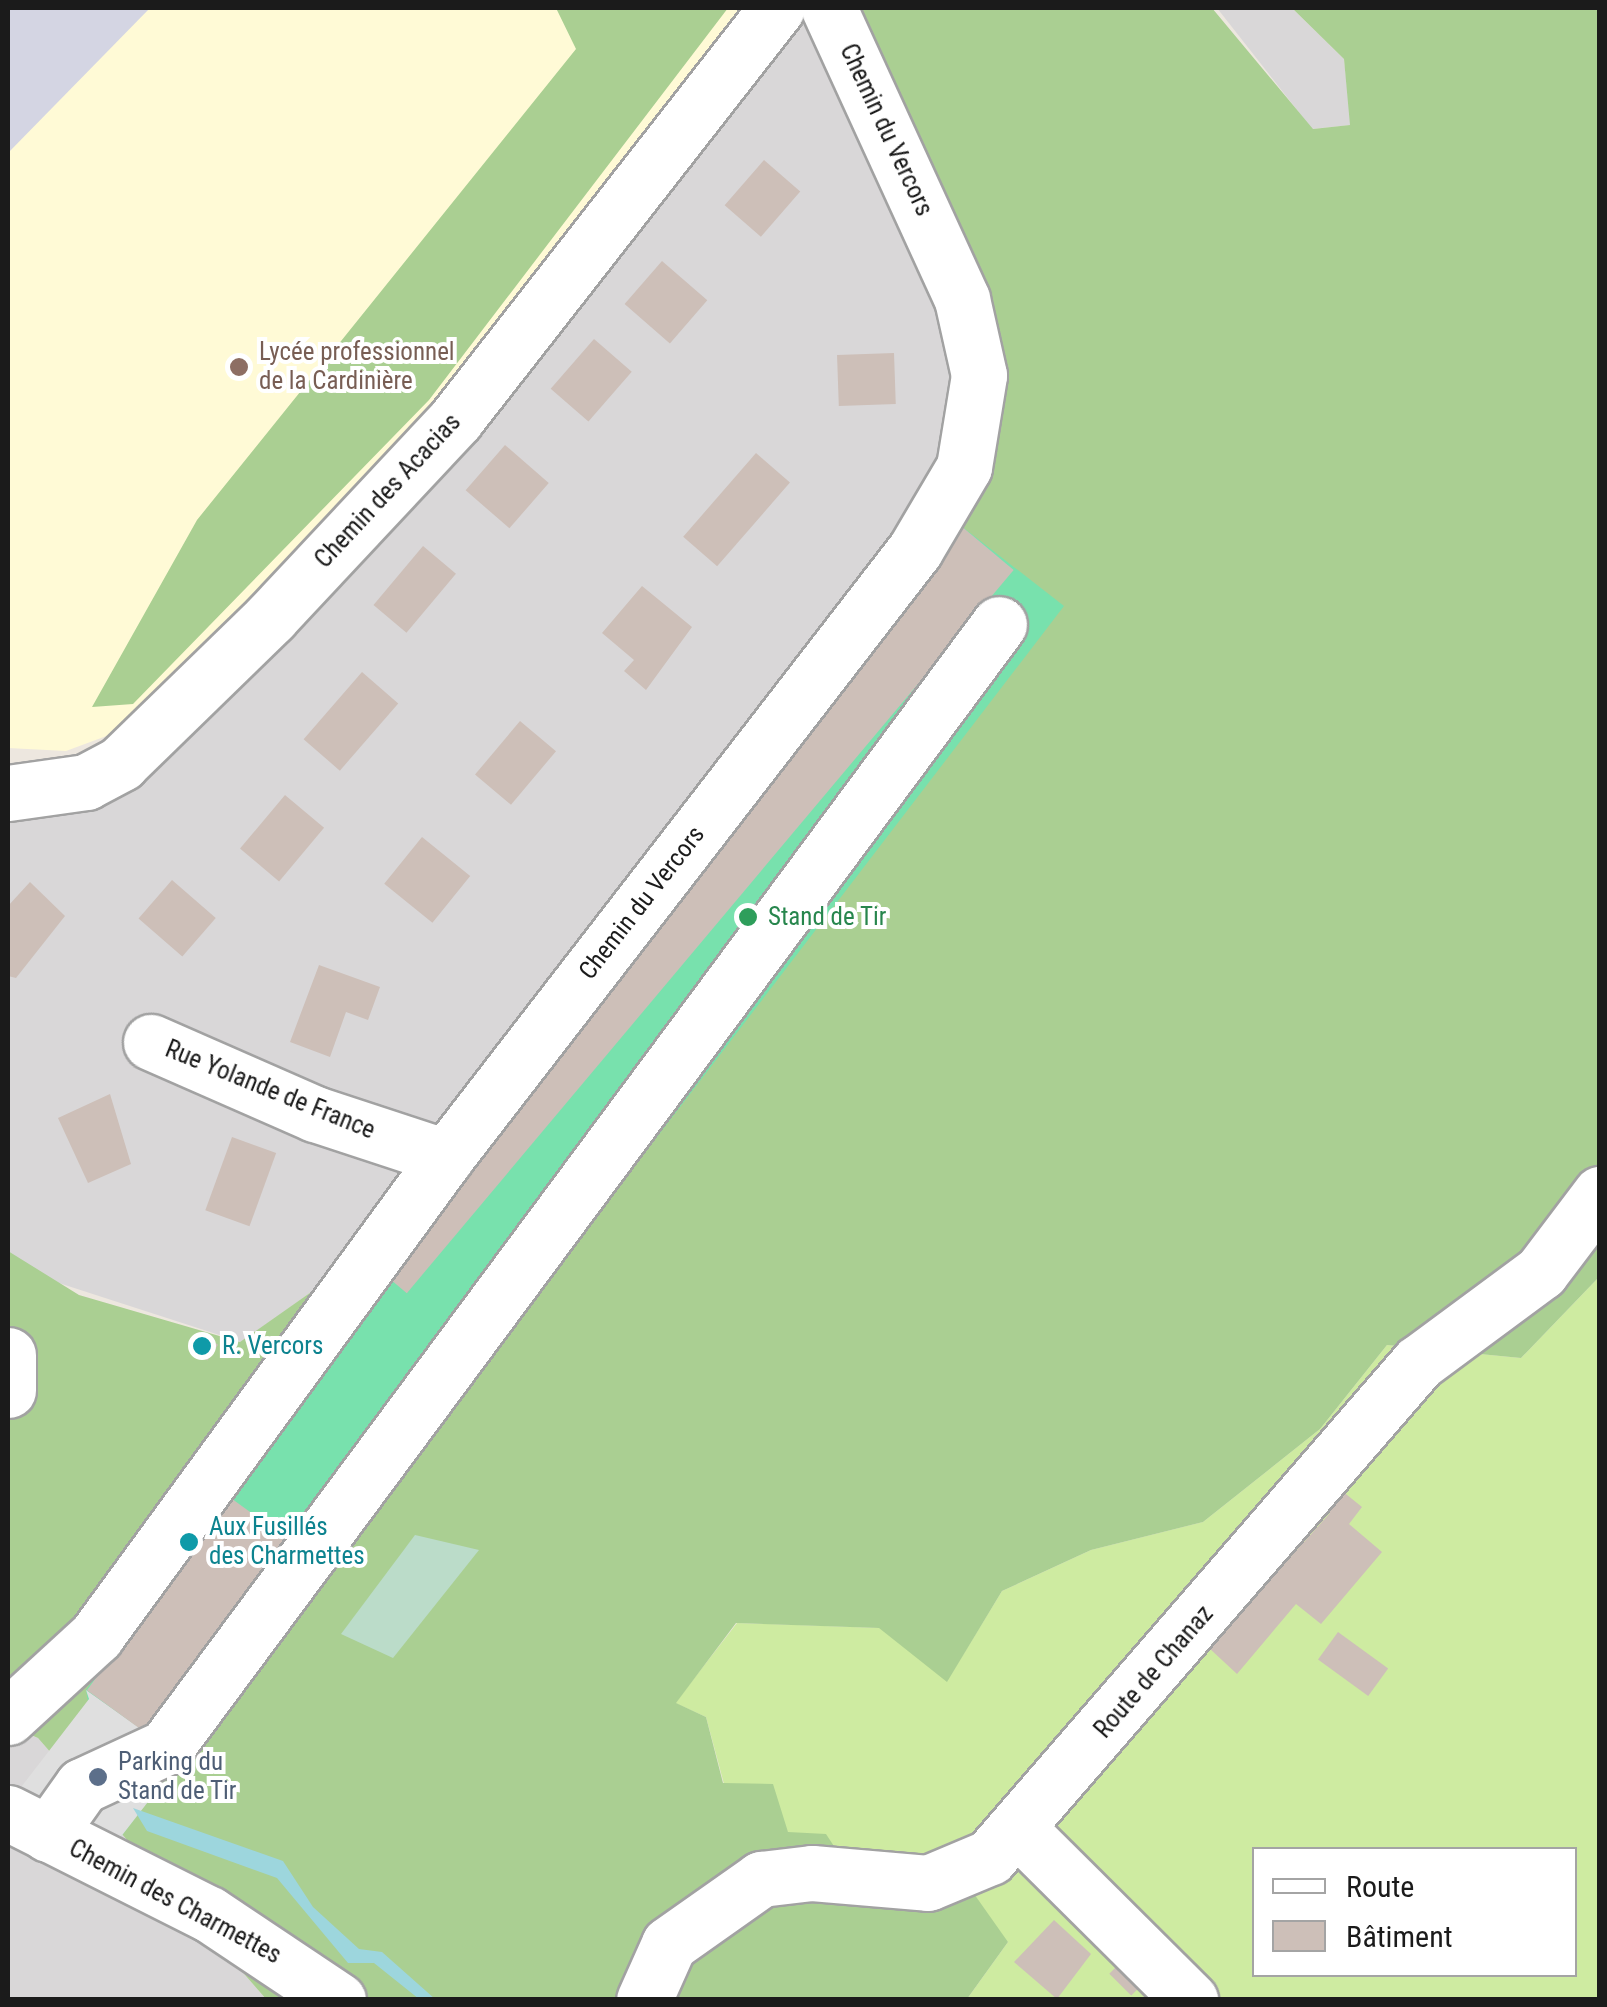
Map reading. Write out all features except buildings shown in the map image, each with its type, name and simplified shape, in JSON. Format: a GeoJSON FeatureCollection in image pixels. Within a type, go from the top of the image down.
{"type":"FeatureCollection","features":[{"type":"Feature","properties":{"kind":"street","name":"Chemin des Acacias"},"geometry":{"type":"LineString","coordinates":[[8,793],[86,782],[121,763],[272,617],[456,419],[778,8]]}},
{"type":"Feature","properties":{"kind":"street","name":"Chemin du Vercors"},"geometry":{"type":"LineString","coordinates":[[8,1717],[96,1636],[446,1157],[915,550],[964,467],[979,375],[962,299],[829,8]]}},
{"type":"Feature","properties":{"kind":"street"},"geometry":{"type":"LineString","coordinates":[[28,1824],[82,1786],[166,1747],[1000,624]]}},
{"type":"Feature","properties":{"kind":"street"},"geometry":{"type":"LineString","coordinates":[[8,758],[56,762],[86,782]]}},
{"type":"Feature","properties":{"kind":"street","name":"Rue Yolande de France"},"geometry":{"type":"LineString","coordinates":[[151,1042],[314,1114],[446,1157]]}},
{"type":"Feature","properties":{"kind":"street","name":"Route de Chanaz"},"geometry":{"type":"LineString","coordinates":[[644,2000],[669,1944],[761,1879],[812,1873],[928,1883],[990,1857],[1418,1362],[1540,1272],[1600,1194]]}},
{"type":"Feature","properties":{"kind":"street"},"geometry":{"type":"LineString","coordinates":[[8,1355],[8,1390]]}},
{"type":"Feature","properties":{"kind":"street","name":"Chemin des Charmettes"},"geometry":{"type":"LineString","coordinates":[[28,1824],[209,1914],[338,2000]]}},
{"type":"Feature","properties":{"kind":"street"},"geometry":{"type":"LineString","coordinates":[[1017,1828],[1190,2000]]}},
{"type":"Feature","properties":{"kind":"shaded area","name":"Lycée professionnel de la Cardinière"},"geometry":{"type":"Polygon","coordinates":[[[8,8],[751,8],[428,421],[128,728],[66,751],[8,748],[8,8]]]}},
{"type":"Feature","properties":{"kind":"shaded area"},"geometry":{"type":"Polygon","coordinates":[[[8,8],[150,8],[8,153],[8,8]]]}},
{"type":"Feature","properties":{"kind":"shaded area"},"geometry":{"type":"Polygon","coordinates":[[[777,8],[829,8],[918,197],[975,433],[381,1243],[241,1342],[31,1274],[8,1255],[8,793],[86,782],[777,8]]]}},
{"type":"Feature","properties":{"kind":"shaded area"},"geometry":{"type":"Polygon","coordinates":[[[1217,8],[1292,8],[1344,59],[1351,125],[1312,129],[1217,8]]]}},
{"type":"Feature","properties":{"kind":"shaded area","name":"Parking du Stand de Tir"},"geometry":{"type":"Polygon","coordinates":[[[86,1690],[182,1758],[113,1847],[15,1795],[89,1699],[86,1690]]]}},
{"type":"Feature","properties":{"kind":"shaded area"},"geometry":{"type":"Polygon","coordinates":[[[8,1726],[38,1738],[266,1999],[8,1999],[8,1726]]]}},
{"type":"Feature","properties":{"kind":"green space"},"geometry":{"type":"Polygon","coordinates":[[[556,8],[728,8],[429,400],[133,704],[92,707],[197,520],[576,49],[556,8]]]}},
{"type":"Feature","properties":{"kind":"green space"},"geometry":{"type":"Polygon","coordinates":[[[843,8],[1212,8],[1313,129],[1350,125],[1344,59],[1292,8],[1599,8],[1599,1277],[1521,1358],[1387,1345],[1320,1429],[1203,1522],[1091,1550],[1002,1591],[947,1682],[879,1628],[736,1623],[676,1703],[706,1717],[723,1783],[773,1784],[788,1832],[826,1834],[864,1892],[972,1891],[1008,1942],[967,1999],[266,1999],[38,1738],[8,1725],[8,1251],[79,1295],[240,1342],[381,1243],[984,421],[1003,346],[945,206],[843,8]]]}},
{"type":"Feature","properties":{"kind":"green space","name":"Stand de Tir"},"geometry":{"type":"Polygon","coordinates":[[[960,525],[1064,606],[113,1847],[86,1690],[384,1273],[395,1280],[960,525]]]}},
{"type":"Feature","properties":{"kind":"green space"},"geometry":{"type":"Polygon","coordinates":[[[1599,1277],[1599,1999],[967,1999],[1008,1942],[788,1832],[724,1784],[706,1717],[675,1703],[737,1623],[880,1628],[947,1681],[1002,1591],[1091,1550],[1203,1522],[1320,1429],[1387,1345],[1521,1358],[1599,1277]]]}},
{"type":"Feature","properties":{"kind":"green space"},"geometry":{"type":"Polygon","coordinates":[[[415,1535],[479,1550],[393,1658],[341,1634],[415,1535]]]}},
{"type":"Feature","properties":{"kind":"water"},"geometry":{"type":"Polygon","coordinates":[[[133,1808],[283,1861],[313,1907],[359,1949],[382,1952],[435,1999],[419,1999],[374,1963],[348,1963],[277,1878],[147,1831],[133,1808]]]}},
{"type":"Feature","properties":{"kind":"place","name":"Lycée professionnel de la Cardinière"},"geometry":{"type":"Point","coordinates":[239,367]}},
{"type":"Feature","properties":{"kind":"place","name":"Stand de Tir"},"geometry":{"type":"Point","coordinates":[748,917]}},
{"type":"Feature","properties":{"kind":"place","name":"R. Vercors"},"geometry":{"type":"Point","coordinates":[202,1346]}},
{"type":"Feature","properties":{"kind":"place","name":"Aux Fusillés des Charmettes"},"geometry":{"type":"Point","coordinates":[189,1542]}},
{"type":"Feature","properties":{"kind":"place","name":"Parking du Stand de Tir"},"geometry":{"type":"Point","coordinates":[98,1777]}}]}
